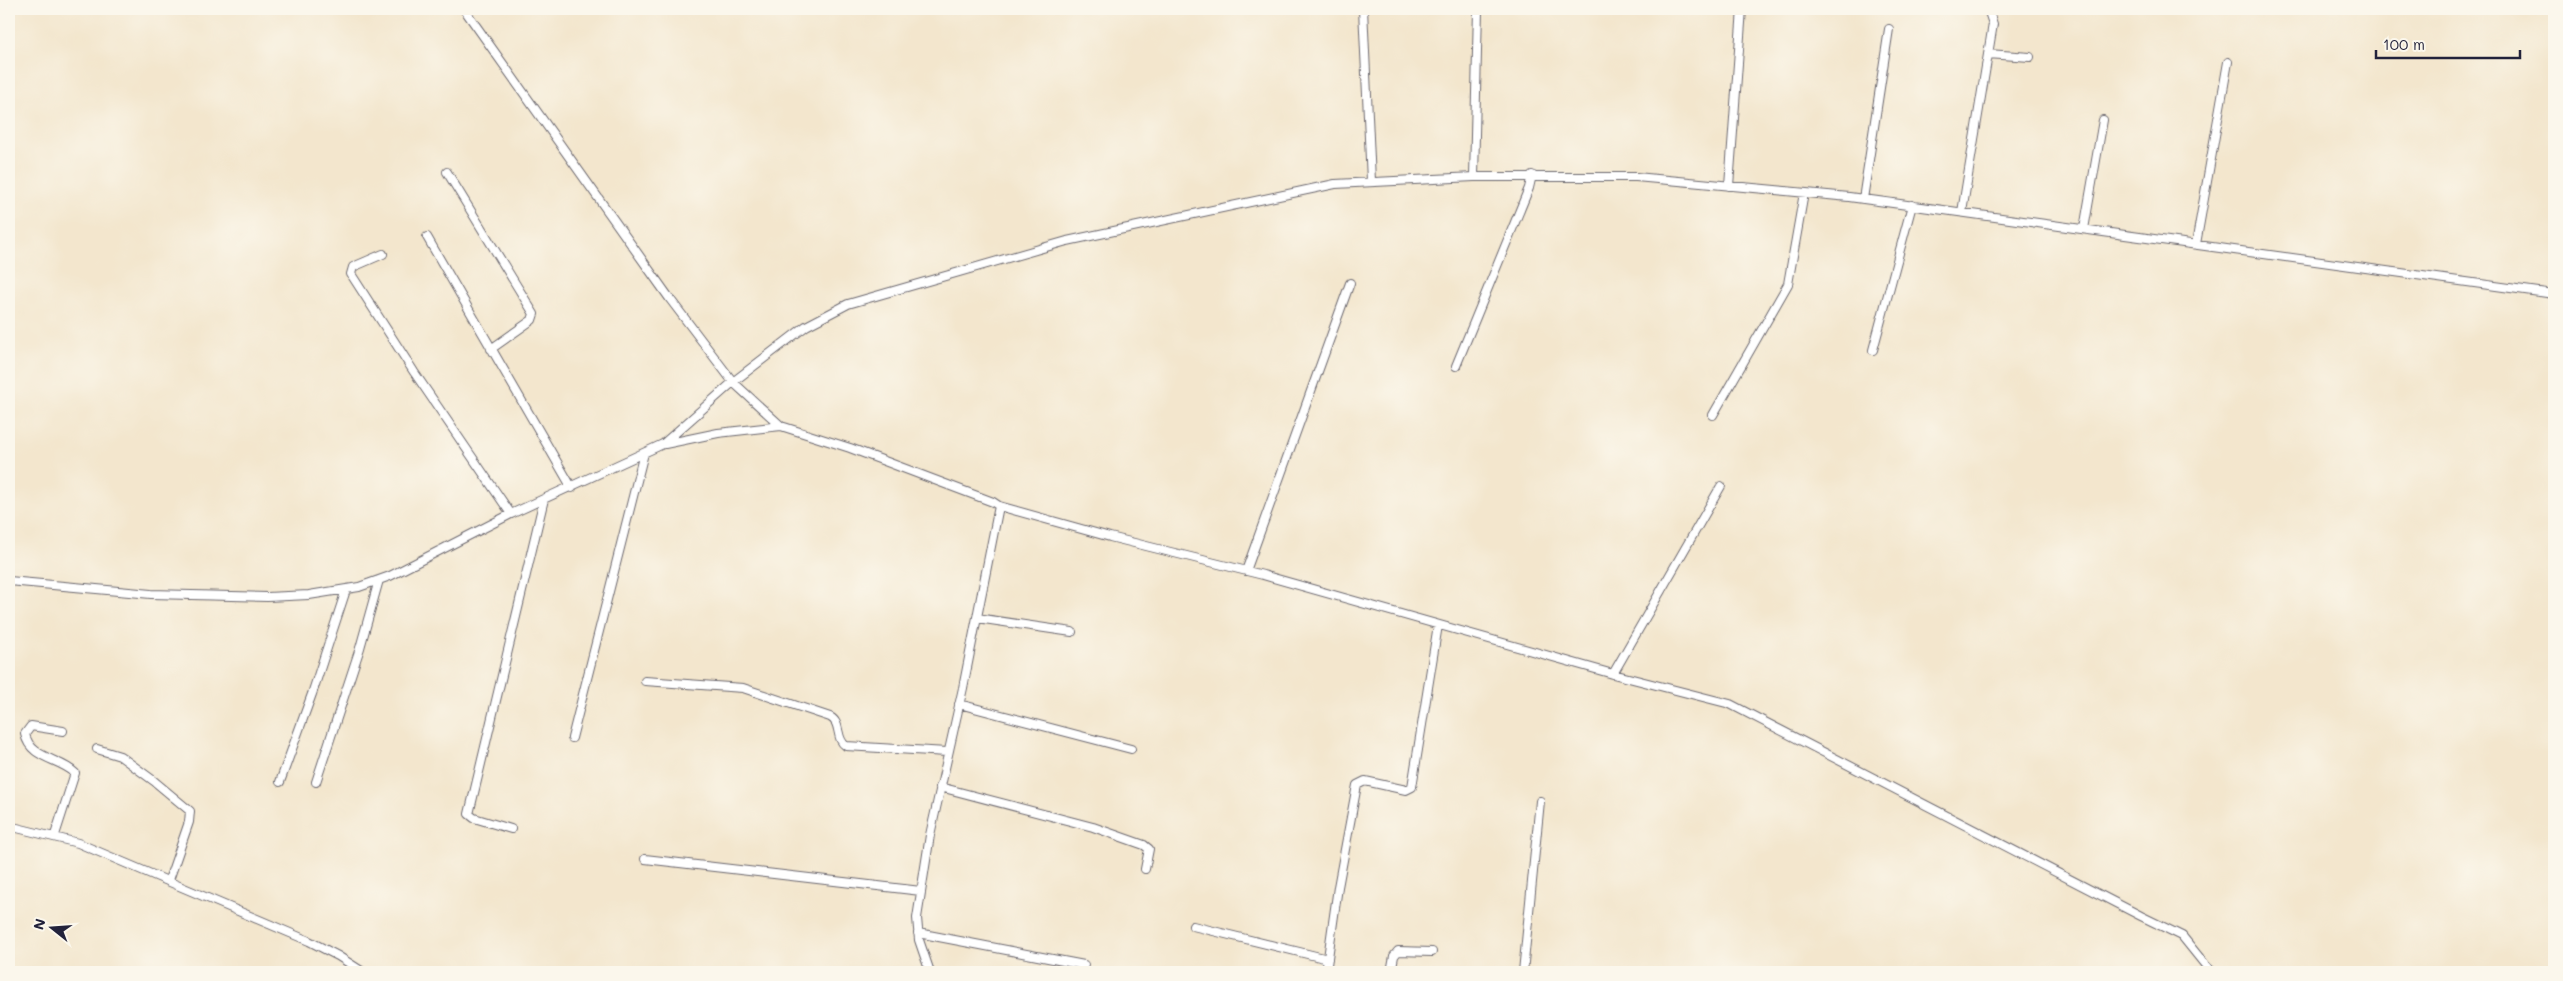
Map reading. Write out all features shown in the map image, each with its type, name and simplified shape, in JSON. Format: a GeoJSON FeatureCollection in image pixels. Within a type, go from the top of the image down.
{"type":"FeatureCollection","features":[{"type":"Feature","properties":{"kind":"street"},"geometry":{"type":"LineString","coordinates":[[464,9],[670,299],[734,382],[781,426]]}},
{"type":"Feature","properties":{"kind":"street"},"geometry":{"type":"LineString","coordinates":[[1363,9],[1371,181]]}},
{"type":"Feature","properties":{"kind":"street"},"geometry":{"type":"LineString","coordinates":[[1474,176],[1478,9]]}},
{"type":"Feature","properties":{"kind":"street"},"geometry":{"type":"LineString","coordinates":[[1729,186],[1742,9]]}},
{"type":"Feature","properties":{"kind":"street"},"geometry":{"type":"LineString","coordinates":[[1962,212],[1993,24],[1988,9]]}},
{"type":"Feature","properties":{"kind":"street"},"geometry":{"type":"LineString","coordinates":[[1863,199],[1889,29]]}},
{"type":"Feature","properties":{"kind":"street"},"geometry":{"type":"LineString","coordinates":[[1988,54],[2030,57]]}},
{"type":"Feature","properties":{"kind":"street"},"geometry":{"type":"LineString","coordinates":[[2196,244],[2228,62]]}},
{"type":"Feature","properties":{"kind":"street"},"geometry":{"type":"LineString","coordinates":[[2084,229],[2103,120]]}},
{"type":"Feature","properties":{"kind":"street"},"geometry":{"type":"LineString","coordinates":[[447,172],[534,314],[532,320],[491,349]]}},
{"type":"Feature","properties":{"kind":"street"},"geometry":{"type":"LineString","coordinates":[[1456,366],[1529,188],[1532,175]]}},
{"type":"Feature","properties":{"kind":"street"},"geometry":{"type":"LineString","coordinates":[[9,580],[152,594],[267,597],[346,590],[379,580],[511,514],[572,488],[663,444],[734,382],[806,326],[848,304],[1067,241],[1335,184],[1474,176],[1636,177],[1912,205],[2554,294]]}},
{"type":"Feature","properties":{"kind":"street"},"geometry":{"type":"LineString","coordinates":[[1713,415],[1788,284],[1804,193]]}},
{"type":"Feature","properties":{"kind":"street"},"geometry":{"type":"LineString","coordinates":[[1873,350],[1912,205]]}},
{"type":"Feature","properties":{"kind":"street"},"geometry":{"type":"LineString","coordinates":[[427,237],[572,488]]}},
{"type":"Feature","properties":{"kind":"street"},"geometry":{"type":"LineString","coordinates":[[383,254],[353,267],[352,274],[424,387],[511,514]]}},
{"type":"Feature","properties":{"kind":"street"},"geometry":{"type":"LineString","coordinates":[[1246,570],[1350,283]]}},
{"type":"Feature","properties":{"kind":"street"},"geometry":{"type":"LineString","coordinates":[[663,444],[718,433],[781,426],[850,448],[993,502],[999,506],[1110,537],[1246,570],[1613,674],[1706,697],[1740,709],[2141,916],[2177,932],[2187,940],[2211,972]]}},
{"type":"Feature","properties":{"kind":"street"},"geometry":{"type":"LineString","coordinates":[[572,738],[644,454]]}},
{"type":"Feature","properties":{"kind":"street"},"geometry":{"type":"LineString","coordinates":[[1613,674],[1721,486]]}},
{"type":"Feature","properties":{"kind":"street"},"geometry":{"type":"LineString","coordinates":[[511,828],[474,818],[469,814],[544,499]]}},
{"type":"Feature","properties":{"kind":"street"},"geometry":{"type":"LineString","coordinates":[[930,972],[918,933],[917,918],[940,787],[959,704],[999,506]]}},
{"type":"Feature","properties":{"kind":"street"},"geometry":{"type":"LineString","coordinates":[[316,782],[360,648],[379,580]]}},
{"type":"Feature","properties":{"kind":"street"},"geometry":{"type":"LineString","coordinates":[[280,782],[312,694],[346,590]]}},
{"type":"Feature","properties":{"kind":"street"},"geometry":{"type":"LineString","coordinates":[[977,618],[1072,632]]}},
{"type":"Feature","properties":{"kind":"street"},"geometry":{"type":"LineString","coordinates":[[1326,972],[1350,812],[1357,785],[1365,781],[1406,790],[1412,787],[1438,624]]}},
{"type":"Feature","properties":{"kind":"street"},"geometry":{"type":"LineString","coordinates":[[645,681],[742,688],[830,716],[836,721],[841,741],[846,746],[947,752]]}},
{"type":"Feature","properties":{"kind":"street"},"geometry":{"type":"LineString","coordinates":[[959,704],[1131,749]]}},
{"type":"Feature","properties":{"kind":"street"},"geometry":{"type":"LineString","coordinates":[[55,835],[75,773],[35,751],[26,740],[25,734],[31,726],[63,731]]}},
{"type":"Feature","properties":{"kind":"street"},"geometry":{"type":"LineString","coordinates":[[97,749],[120,756],[190,810],[189,822],[169,880]]}},
{"type":"Feature","properties":{"kind":"street"},"geometry":{"type":"LineString","coordinates":[[940,787],[1093,827],[1144,845],[1149,849],[1150,854],[1145,870]]}},
{"type":"Feature","properties":{"kind":"street"},"geometry":{"type":"LineString","coordinates":[[1523,972],[1540,801]]}},
{"type":"Feature","properties":{"kind":"street"},"geometry":{"type":"LineString","coordinates":[[9,826],[55,835],[169,880],[309,941],[356,966],[363,972]]}},
{"type":"Feature","properties":{"kind":"street"},"geometry":{"type":"LineString","coordinates":[[645,859],[921,891]]}},
{"type":"Feature","properties":{"kind":"street"},"geometry":{"type":"LineString","coordinates":[[1192,926],[1328,959]]}},
{"type":"Feature","properties":{"kind":"street"},"geometry":{"type":"LineString","coordinates":[[918,933],[1084,965]]}},
{"type":"Feature","properties":{"kind":"street"},"geometry":{"type":"LineString","coordinates":[[1391,972],[1394,956],[1398,951],[1432,952]]}}]}
